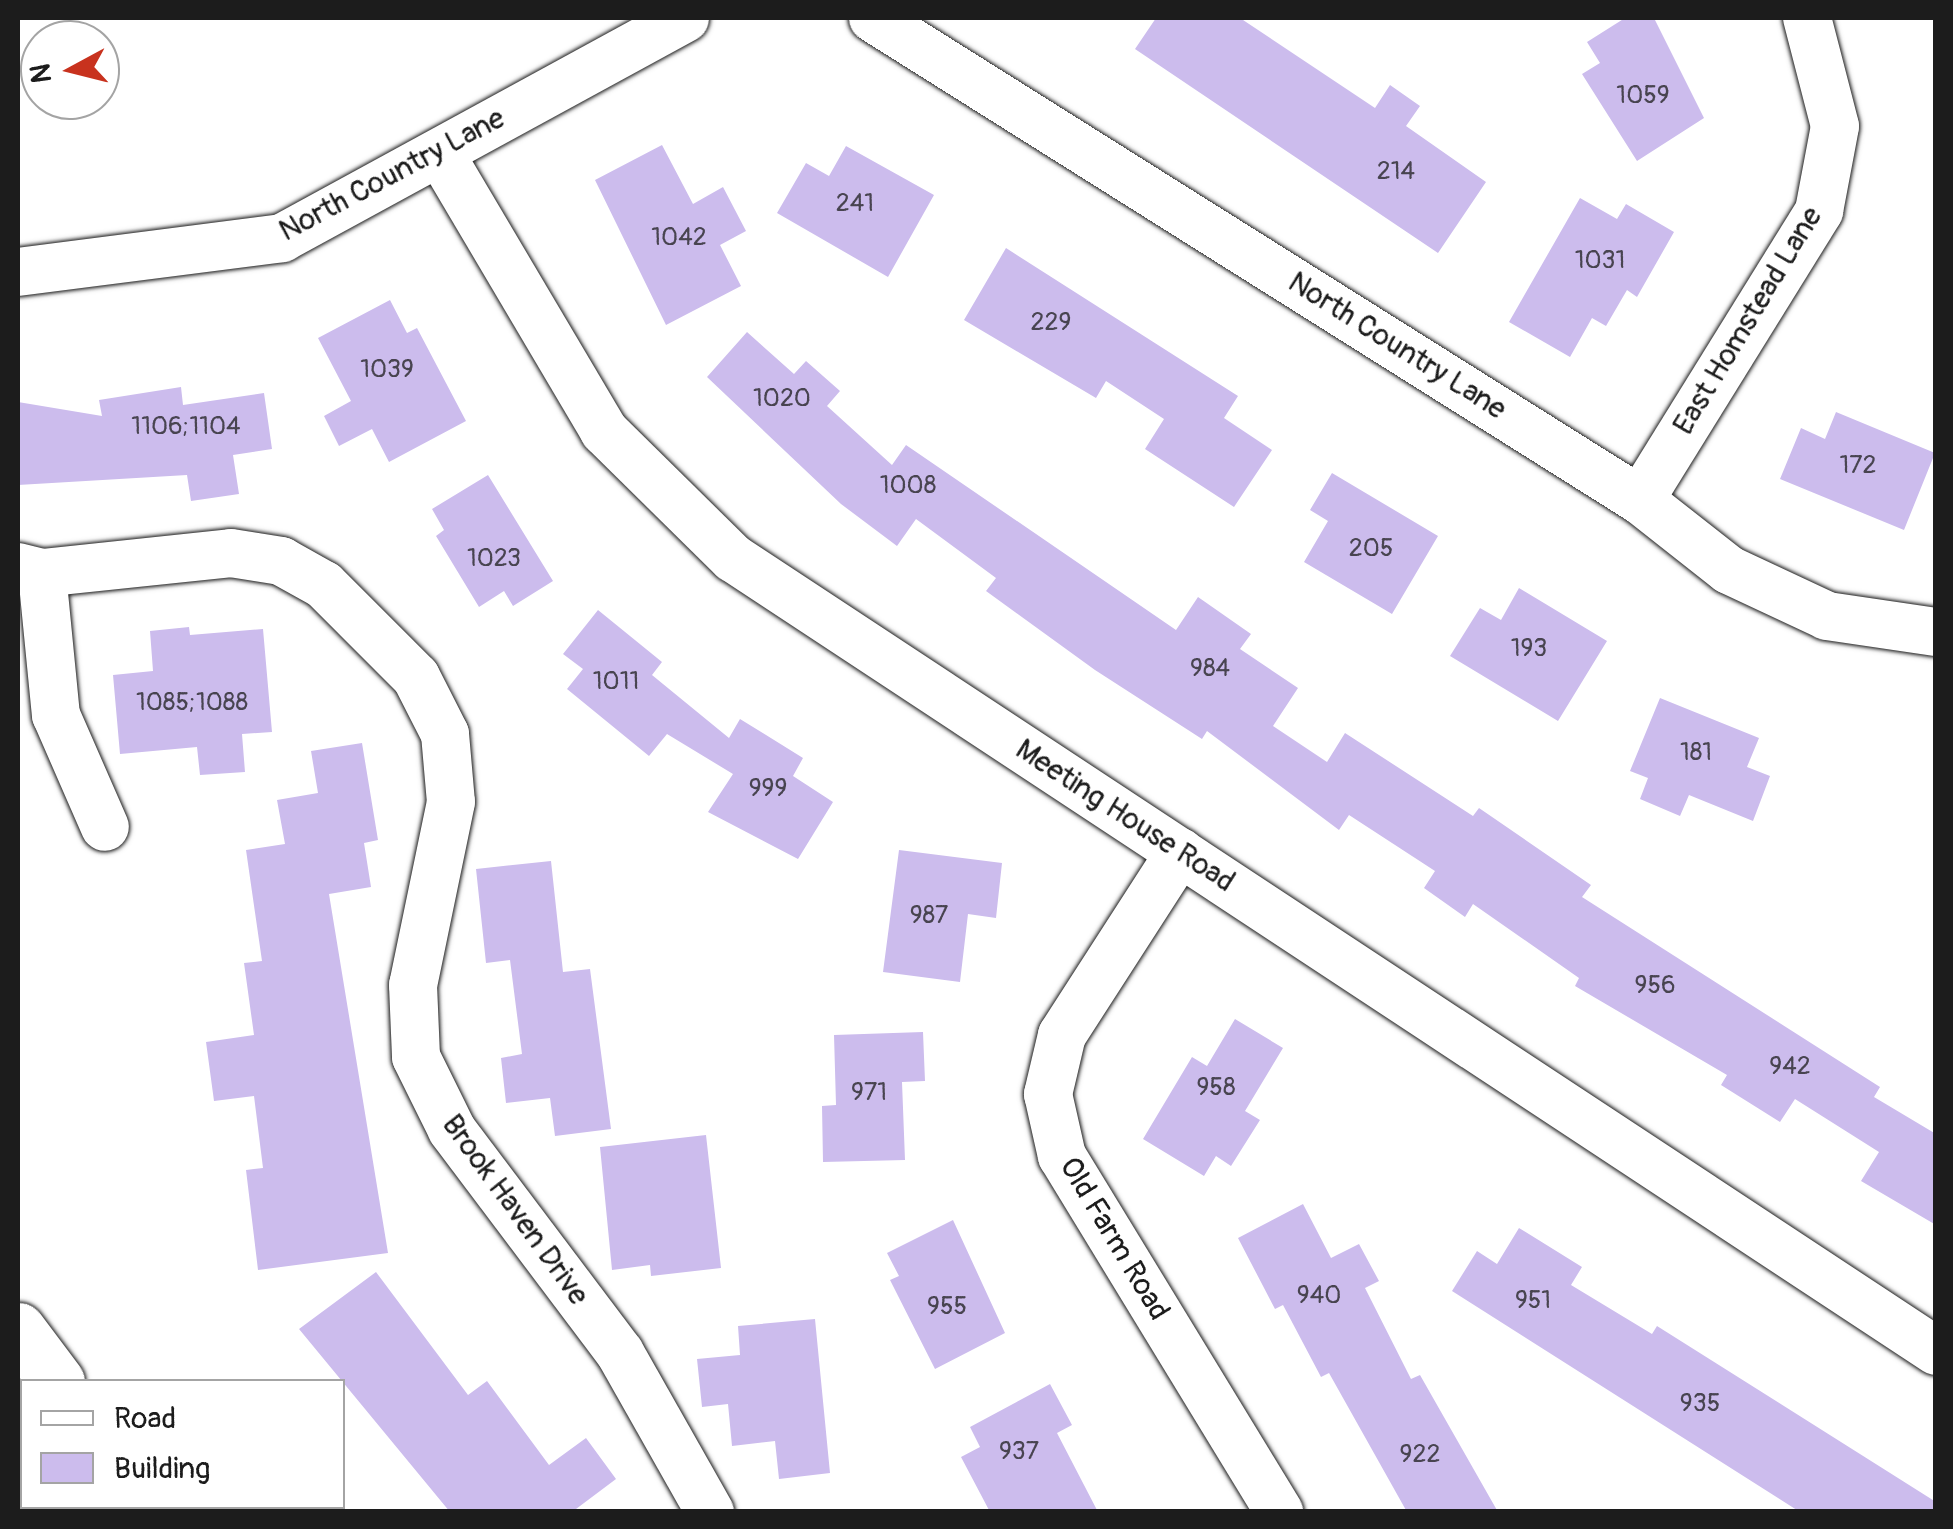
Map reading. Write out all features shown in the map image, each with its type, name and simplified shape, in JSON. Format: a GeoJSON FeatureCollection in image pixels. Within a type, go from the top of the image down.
{"type":"FeatureCollection","features":[{"type":"Feature","properties":{"kind":"main road"},"geometry":{"type":"LineString","coordinates":[[18,1330],[55,1379]]}},
{"type":"Feature","properties":{"kind":"street","name":"North Country Lane"},"geometry":{"type":"LineString","coordinates":[[18,272],[282,238],[441,155],[685,18]]}},
{"type":"Feature","properties":{"kind":"street","name":"North Country Lane"},"geometry":{"type":"LineString","coordinates":[[873,18],[1640,500],[1729,570],[1827,616],[1936,632]]}},
{"type":"Feature","properties":{"kind":"street","name":"East Homstead Lane"},"geometry":{"type":"LineString","coordinates":[[1640,500],[1819,212],[1835,126],[1807,18]]}},
{"type":"Feature","properties":{"kind":"street","name":"Meeting House Road"},"geometry":{"type":"LineString","coordinates":[[441,155],[554,359],[659,492],[733,558],[1936,1350]]}},
{"type":"Feature","properties":{"kind":"street","name":"Brook Haven Drive"},"geometry":{"type":"LineString","coordinates":[[30,570],[231,553],[281,561],[324,585],[416,677],[446,734],[451,802],[413,985],[416,1056],[452,1130],[620,1353],[710,1512]]}},
{"type":"Feature","properties":{"kind":"street"},"geometry":{"type":"LineString","coordinates":[[30,570],[56,715],[105,827]]}},
{"type":"Feature","properties":{"kind":"street","name":"Old Farm Road"},"geometry":{"type":"LineString","coordinates":[[1180,852],[1062,1035],[1048,1094],[1062,1156],[1279,1512]]}},
{"type":"Feature","properties":{"kind":"building"},"geometry":{"type":"Polygon","coordinates":[[[1156,18],[1240,18],[1375,108],[1390,85],[1420,106],[1406,126],[1486,182],[1438,253],[1135,49],[1156,18]]]}},
{"type":"Feature","properties":{"kind":"building"},"geometry":{"type":"Polygon","coordinates":[[[1625,18],[1654,18],[1704,118],[1637,161],[1582,74],[1600,63],[1587,42],[1625,18]]]}},
{"type":"Feature","properties":{"kind":"building"},"geometry":{"type":"Polygon","coordinates":[[[662,145],[693,204],[723,187],[746,231],[720,245],[741,286],[666,325],[595,180],[662,145]]]}},
{"type":"Feature","properties":{"kind":"building"},"geometry":{"type":"Polygon","coordinates":[[[846,146],[934,195],[888,277],[777,213],[806,163],[829,176],[846,146]]]}},
{"type":"Feature","properties":{"kind":"building"},"geometry":{"type":"Polygon","coordinates":[[[1580,198],[1617,219],[1626,204],[1674,232],[1637,297],[1627,290],[1606,326],[1592,318],[1570,357],[1509,322],[1580,198]]]}},
{"type":"Feature","properties":{"kind":"building"},"geometry":{"type":"Polygon","coordinates":[[[1006,248],[1238,396],[1224,418],[1272,450],[1234,507],[1145,449],[1164,419],[1106,381],[1096,398],[964,320],[1006,248]]]}},
{"type":"Feature","properties":{"kind":"building"},"geometry":{"type":"Polygon","coordinates":[[[390,300],[407,333],[417,328],[466,421],[389,462],[372,429],[339,446],[324,416],[351,401],[318,338],[390,300]]]}},
{"type":"Feature","properties":{"kind":"building"},"geometry":{"type":"Polygon","coordinates":[[[747,332],[794,374],[806,361],[840,391],[827,406],[892,465],[906,445],[1176,630],[1198,597],[1251,634],[1240,649],[1298,688],[1273,726],[1327,762],[1345,733],[1473,816],[1479,808],[1591,885],[1582,897],[1880,1087],[1874,1097],[1936,1134],[1936,1225],[1861,1181],[1879,1152],[1795,1099],[1780,1122],[1721,1085],[1727,1075],[1575,986],[1579,978],[1473,904],[1465,917],[1424,888],[1435,871],[1349,815],[1339,830],[1207,731],[1202,739],[1095,670],[986,591],[996,578],[916,519],[897,546],[841,504],[707,377],[747,332]]]}},
{"type":"Feature","properties":{"kind":"building"},"geometry":{"type":"Polygon","coordinates":[[[181,387],[183,405],[264,393],[272,449],[233,455],[239,494],[191,501],[187,475],[18,485],[18,402],[102,416],[99,400],[181,387]]]}},
{"type":"Feature","properties":{"kind":"building"},"geometry":{"type":"Polygon","coordinates":[[[1836,412],[1935,453],[1904,530],[1780,479],[1801,428],[1825,439],[1836,412]]]}},
{"type":"Feature","properties":{"kind":"building"},"geometry":{"type":"Polygon","coordinates":[[[1332,473],[1438,536],[1392,614],[1304,562],[1328,521],[1310,510],[1332,473]]]}},
{"type":"Feature","properties":{"kind":"building"},"geometry":{"type":"Polygon","coordinates":[[[488,475],[553,581],[513,606],[504,591],[479,607],[436,536],[444,530],[432,509],[488,475]]]}},
{"type":"Feature","properties":{"kind":"building"},"geometry":{"type":"Polygon","coordinates":[[[1519,588],[1607,641],[1558,721],[1450,656],[1480,608],[1501,620],[1519,588]]]}},
{"type":"Feature","properties":{"kind":"building"},"geometry":{"type":"Polygon","coordinates":[[[598,610],[662,662],[652,675],[729,738],[740,719],[803,758],[793,776],[833,802],[798,859],[708,812],[733,774],[667,734],[649,756],[567,689],[583,669],[563,654],[598,610]]]}},
{"type":"Feature","properties":{"kind":"building"},"geometry":{"type":"Polygon","coordinates":[[[189,627],[190,635],[263,629],[272,732],[242,734],[245,772],[200,775],[197,747],[120,754],[113,675],[153,671],[150,631],[189,627]]]}},
{"type":"Feature","properties":{"kind":"building"},"geometry":{"type":"Polygon","coordinates":[[[1660,698],[1759,738],[1747,767],[1770,776],[1753,821],[1689,795],[1680,816],[1640,799],[1648,778],[1630,771],[1660,698]]]}},
{"type":"Feature","properties":{"kind":"building"},"geometry":{"type":"Polygon","coordinates":[[[362,743],[378,840],[364,843],[371,887],[329,894],[388,1253],[258,1270],[246,1170],[263,1168],[254,1096],[214,1101],[206,1042],[254,1035],[244,963],[262,961],[246,850],[285,844],[277,800],[318,793],[311,751],[362,743]]]}},
{"type":"Feature","properties":{"kind":"building"},"geometry":{"type":"Polygon","coordinates":[[[899,850],[1002,863],[996,918],[968,914],[960,982],[883,972],[899,850]]]}},
{"type":"Feature","properties":{"kind":"building"},"geometry":{"type":"Polygon","coordinates":[[[551,861],[563,972],[590,969],[611,1129],[555,1136],[550,1098],[506,1103],[501,1058],[522,1054],[510,960],[486,963],[476,869],[551,861]]]}},
{"type":"Feature","properties":{"kind":"building"},"geometry":{"type":"Polygon","coordinates":[[[1235,1019],[1283,1048],[1245,1111],[1260,1120],[1231,1166],[1216,1156],[1204,1176],[1143,1139],[1192,1057],[1207,1066],[1235,1019]]]}},
{"type":"Feature","properties":{"kind":"building"},"geometry":{"type":"Polygon","coordinates":[[[923,1032],[925,1081],[902,1082],[905,1160],[823,1162],[822,1106],[836,1105],[834,1035],[923,1032]]]}},
{"type":"Feature","properties":{"kind":"building"},"geometry":{"type":"Polygon","coordinates":[[[706,1135],[721,1268],[651,1276],[650,1265],[612,1270],[600,1147],[706,1135]]]}},
{"type":"Feature","properties":{"kind":"building"},"geometry":{"type":"Polygon","coordinates":[[[1303,1204],[1331,1258],[1359,1244],[1379,1281],[1365,1288],[1411,1379],[1420,1375],[1498,1512],[1407,1512],[1329,1373],[1321,1377],[1283,1305],[1275,1309],[1238,1238],[1303,1204]]]}},
{"type":"Feature","properties":{"kind":"building"},"geometry":{"type":"Polygon","coordinates":[[[953,1220],[1005,1333],[935,1369],[890,1280],[899,1276],[887,1253],[953,1220]]]}},
{"type":"Feature","properties":{"kind":"building"},"geometry":{"type":"Polygon","coordinates":[[[1519,1228],[1582,1267],[1571,1285],[1652,1334],[1657,1326],[1936,1502],[1936,1512],[1800,1512],[1452,1291],[1477,1251],[1497,1264],[1519,1228]]]}},
{"type":"Feature","properties":{"kind":"building"},"geometry":{"type":"Polygon","coordinates":[[[376,1272],[468,1395],[487,1381],[549,1465],[586,1438],[616,1479],[572,1512],[450,1512],[345,1385],[345,1379],[340,1379],[299,1329],[376,1272]]]}},
{"type":"Feature","properties":{"kind":"building"},"geometry":{"type":"Polygon","coordinates":[[[815,1319],[830,1473],[779,1479],[775,1441],[732,1446],[728,1404],[702,1407],[697,1359],[740,1355],[738,1326],[815,1319]]]}},
{"type":"Feature","properties":{"kind":"building"},"geometry":{"type":"Polygon","coordinates":[[[1050,1384],[1072,1425],[1057,1433],[1098,1512],[990,1512],[961,1457],[980,1447],[970,1427],[1050,1384]]]}}]}
